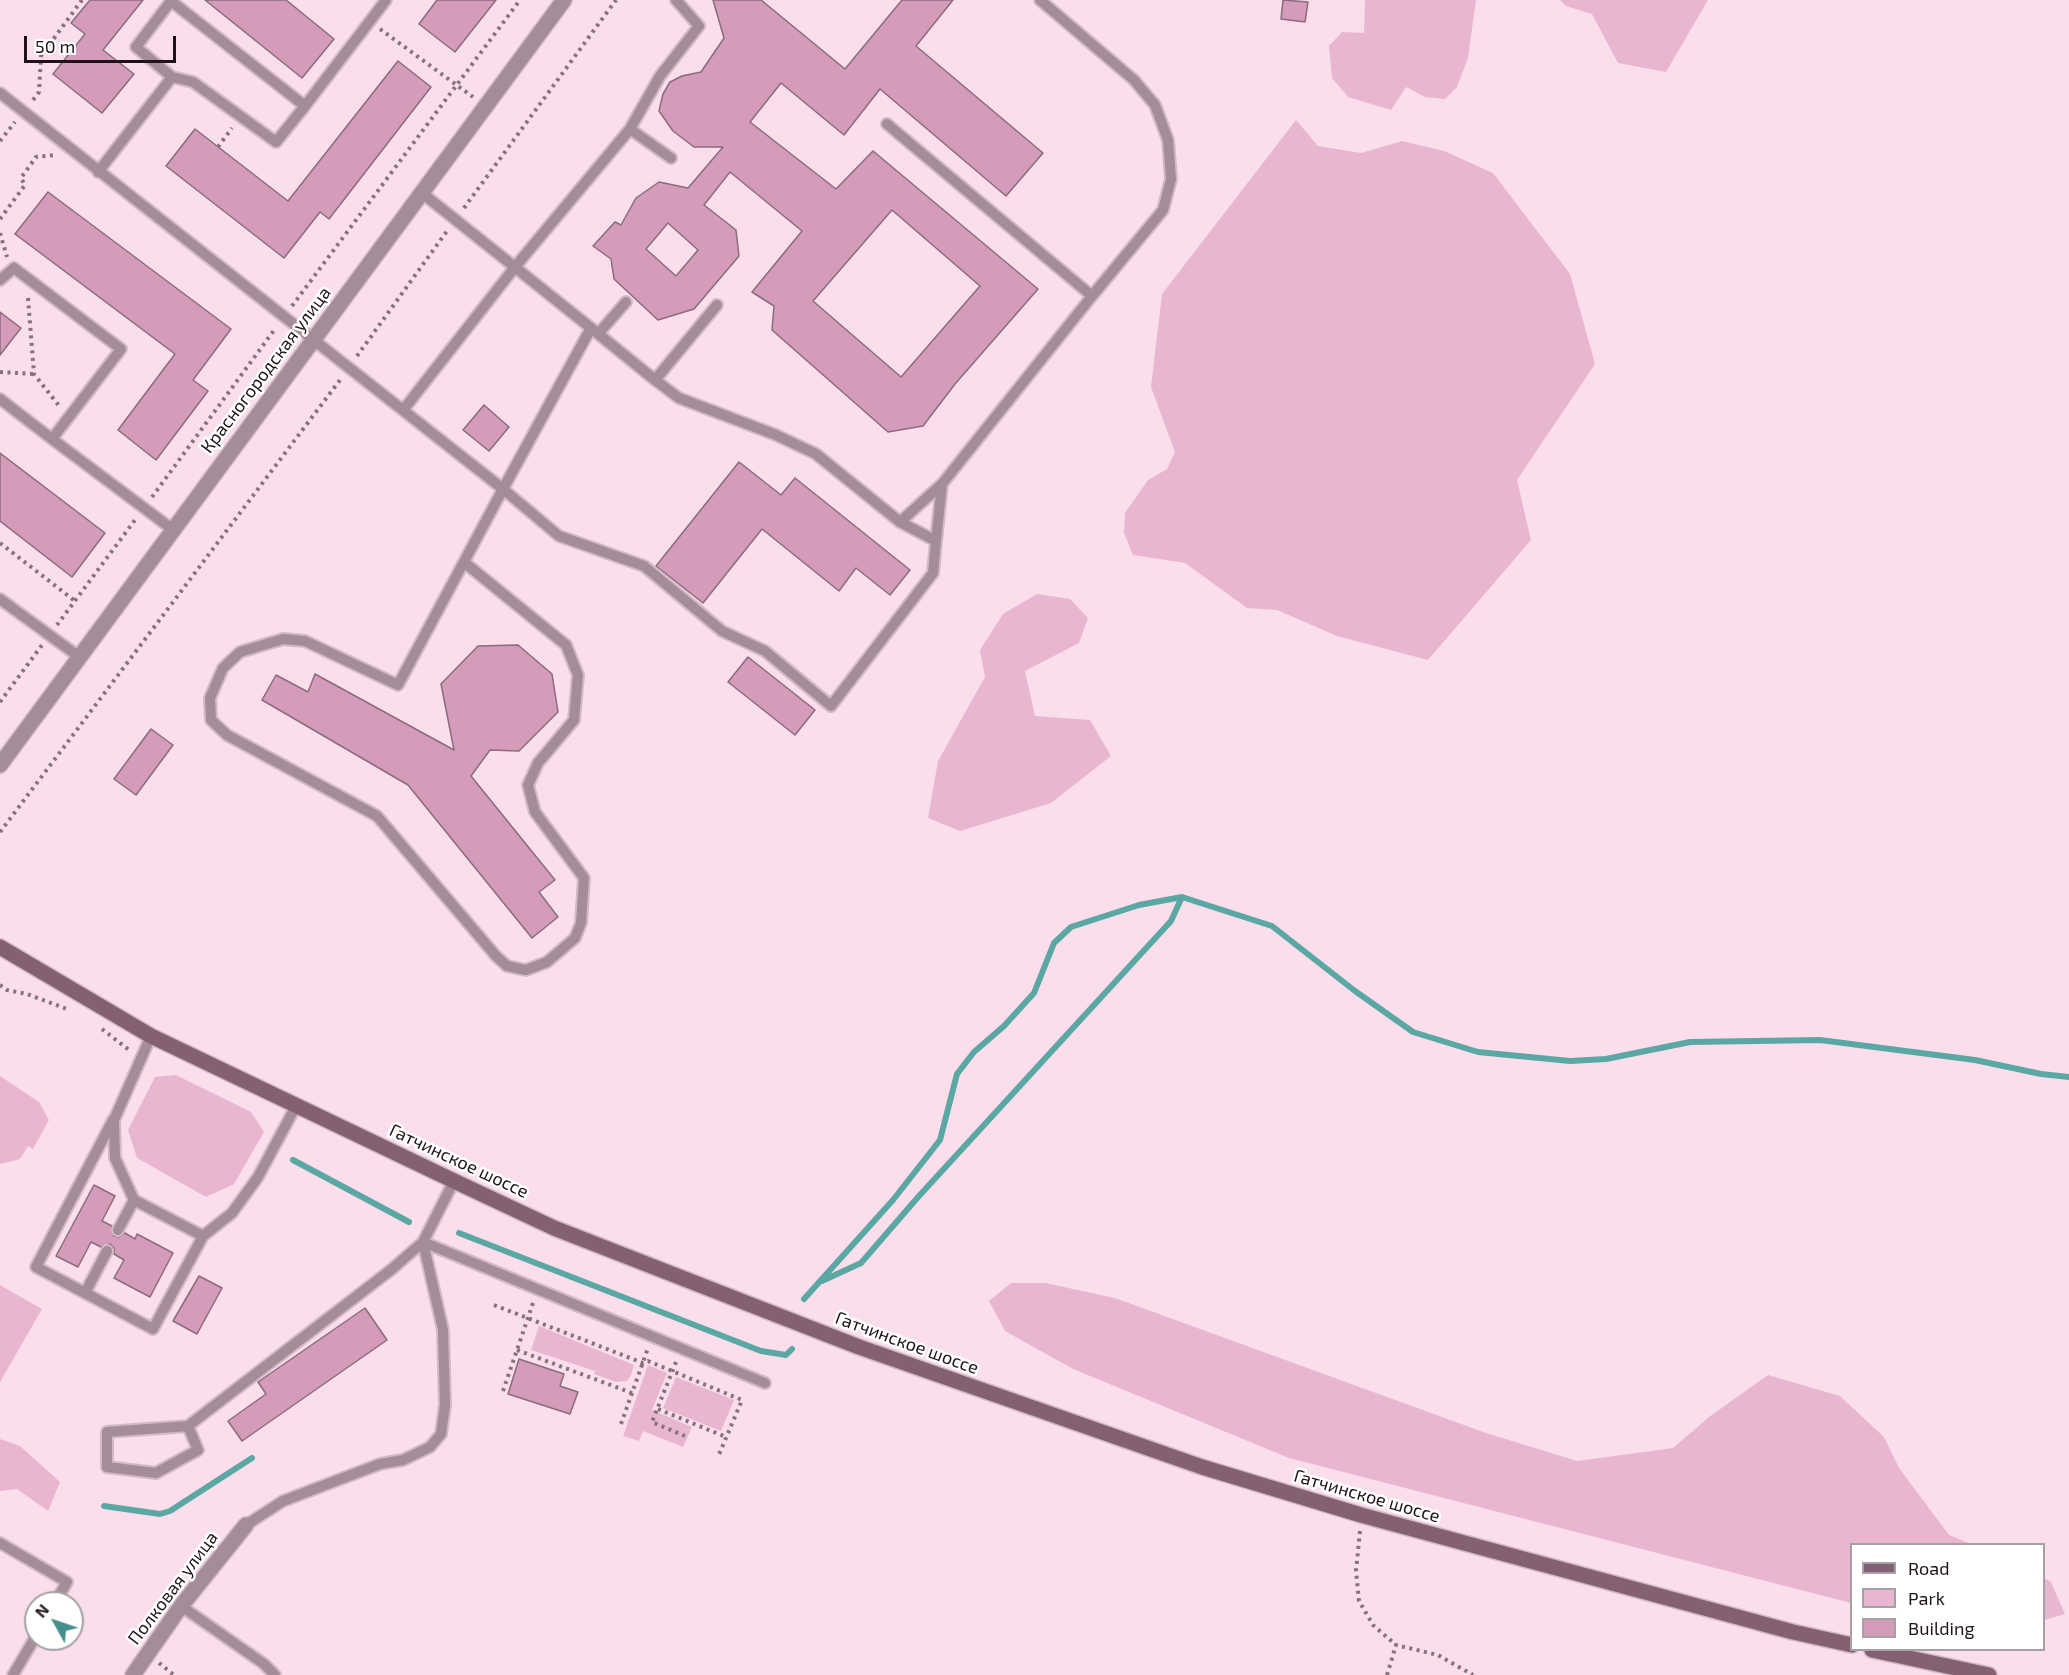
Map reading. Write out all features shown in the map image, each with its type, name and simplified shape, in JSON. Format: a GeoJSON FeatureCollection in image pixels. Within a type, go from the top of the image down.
{"type":"FeatureCollection","features":[{"type":"Feature","properties":{"kind":"main road","name":"Гатчинское шоссе"},"geometry":{"type":"LineString","coordinates":[[0,947],[151,1036],[454,1181],[555,1228],[859,1347],[1202,1467],[1361,1515],[1793,1632],[1850,1645]]}},
{"type":"Feature","properties":{"kind":"main road"},"geometry":{"type":"LineString","coordinates":[[1877,1651],[1989,1675]]}},
{"type":"Feature","properties":{"kind":"street","name":"Красногородская улица"},"geometry":{"type":"LineString","coordinates":[[0,765],[78,656],[564,0]]}},
{"type":"Feature","properties":{"kind":"street","name":"Полковая улица"},"geometry":{"type":"LineString","coordinates":[[133,1675],[181,1606],[246,1525]]}},
{"type":"Feature","properties":{"kind":"lane"},"geometry":{"type":"LineString","coordinates":[[305,106],[171,1],[136,47],[172,77],[193,82],[276,142],[305,106],[386,0]]}},
{"type":"Feature","properties":{"kind":"lane"},"geometry":{"type":"LineString","coordinates":[[404,410],[515,267],[630,129],[660,76],[699,26],[676,0]]}},
{"type":"Feature","properties":{"kind":"lane"},"geometry":{"type":"LineString","coordinates":[[900,522],[942,484],[1163,210],[1171,179],[1168,140],[1155,105],[1134,80],[1040,0]]}},
{"type":"Feature","properties":{"kind":"lane"},"geometry":{"type":"LineString","coordinates":[[99,172],[172,77]]}},
{"type":"Feature","properties":{"kind":"lane"},"geometry":{"type":"LineString","coordinates":[[0,93],[404,410],[559,536],[644,566],[722,631],[765,651],[831,706],[933,573],[942,484]]}},
{"type":"Feature","properties":{"kind":"lane"},"geometry":{"type":"LineString","coordinates":[[887,124],[1092,296]]}},
{"type":"Feature","properties":{"kind":"lane"},"geometry":{"type":"LineString","coordinates":[[630,129],[671,158]]}},
{"type":"Feature","properties":{"kind":"lane"},"geometry":{"type":"LineString","coordinates":[[422,193],[679,398],[776,435],[816,454],[900,522],[936,541]]}},
{"type":"Feature","properties":{"kind":"lane"},"geometry":{"type":"LineString","coordinates":[[0,280],[14,268],[121,349],[52,440]]}},
{"type":"Feature","properties":{"kind":"lane"},"geometry":{"type":"LineString","coordinates":[[465,563],[566,645],[578,675],[574,720],[538,763],[528,785],[535,813],[584,878],[581,923],[575,938],[547,962],[526,970],[507,966],[496,956],[377,816],[227,735],[211,720],[210,698],[223,668],[240,652],[283,639],[305,641],[398,685],[503,489],[594,331],[626,302]]}},
{"type":"Feature","properties":{"kind":"lane"},"geometry":{"type":"LineString","coordinates":[[654,380],[717,305]]}},
{"type":"Feature","properties":{"kind":"lane"},"geometry":{"type":"LineString","coordinates":[[0,399],[172,529]]}},
{"type":"Feature","properties":{"kind":"lane"},"geometry":{"type":"LineString","coordinates":[[0,599],[78,656]]}},
{"type":"Feature","properties":{"kind":"lane"},"geometry":{"type":"LineString","coordinates":[[151,1036],[114,1120],[36,1268],[153,1329],[202,1236],[232,1213],[258,1178],[296,1106]]}},
{"type":"Feature","properties":{"kind":"lane"},"geometry":{"type":"LineString","coordinates":[[114,1120],[115,1158],[134,1200],[202,1236]]}},
{"type":"Feature","properties":{"kind":"lane"},"geometry":{"type":"LineString","coordinates":[[188,1426],[198,1450],[156,1473],[107,1467],[106,1432],[188,1426],[392,1269],[423,1242],[454,1181]]}},
{"type":"Feature","properties":{"kind":"lane"},"geometry":{"type":"LineString","coordinates":[[118,1230],[134,1200]]}},
{"type":"Feature","properties":{"kind":"lane"},"geometry":{"type":"LineString","coordinates":[[423,1242],[537,1291],[765,1383]]}},
{"type":"Feature","properties":{"kind":"lane"},"geometry":{"type":"LineString","coordinates":[[246,1525],[283,1501],[380,1464],[403,1460],[430,1447],[441,1434],[445,1421],[443,1330],[423,1242]]}},
{"type":"Feature","properties":{"kind":"lane"},"geometry":{"type":"LineString","coordinates":[[85,1293],[107,1251]]}},
{"type":"Feature","properties":{"kind":"lane"},"geometry":{"type":"LineString","coordinates":[[0,1544],[68,1582],[62,1591]]}},
{"type":"Feature","properties":{"kind":"lane"},"geometry":{"type":"LineString","coordinates":[[181,1606],[264,1664],[275,1675]]}},
{"type":"Feature","properties":{"kind":"lane"},"geometry":{"type":"LineString","coordinates":[[14,1675],[28,1651]]}},
{"type":"Feature","properties":{"kind":"path"},"geometry":{"type":"LineString","coordinates":[[32,102],[39,92],[41,56],[82,0]]}},
{"type":"Feature","properties":{"kind":"path"},"geometry":{"type":"LineString","coordinates":[[0,702],[520,0]]}},
{"type":"Feature","properties":{"kind":"path"},"geometry":{"type":"LineString","coordinates":[[0,832],[349,368],[616,0]]}},
{"type":"Feature","properties":{"kind":"path"},"geometry":{"type":"LineString","coordinates":[[370,21],[476,99]]}},
{"type":"Feature","properties":{"kind":"path"},"geometry":{"type":"LineString","coordinates":[[218,147],[240,117]]}},
{"type":"Feature","properties":{"kind":"path"},"geometry":{"type":"LineString","coordinates":[[0,141],[15,123]]}},
{"type":"Feature","properties":{"kind":"path"},"geometry":{"type":"LineString","coordinates":[[0,219],[25,185],[21,178],[36,158],[58,154],[68,147]]}},
{"type":"Feature","properties":{"kind":"path"},"geometry":{"type":"LineString","coordinates":[[0,237],[14,268]]}},
{"type":"Feature","properties":{"kind":"path"},"geometry":{"type":"LineString","coordinates":[[36,285],[27,296],[34,374],[60,407],[52,440]]}},
{"type":"Feature","properties":{"kind":"path"},"geometry":{"type":"LineString","coordinates":[[0,372],[34,374]]}},
{"type":"Feature","properties":{"kind":"path"},"geometry":{"type":"LineString","coordinates":[[0,543],[75,601]]}},
{"type":"Feature","properties":{"kind":"path"},"geometry":{"type":"LineString","coordinates":[[0,985],[74,1012]]}},
{"type":"Feature","properties":{"kind":"path"},"geometry":{"type":"LineString","coordinates":[[97,1025],[141,1060]]}},
{"type":"Feature","properties":{"kind":"path"},"geometry":{"type":"LineString","coordinates":[[503,1391],[537,1291]]}},
{"type":"Feature","properties":{"kind":"path"},"geometry":{"type":"LineString","coordinates":[[494,1305],[643,1363],[648,1361],[742,1400],[718,1457]]}},
{"type":"Feature","properties":{"kind":"path"},"geometry":{"type":"LineString","coordinates":[[621,1424],[652,1337]]}},
{"type":"Feature","properties":{"kind":"path"},"geometry":{"type":"LineString","coordinates":[[681,1349],[652,1422],[685,1436]]}},
{"type":"Feature","properties":{"kind":"path"},"geometry":{"type":"LineString","coordinates":[[517,1350],[632,1393]]}},
{"type":"Feature","properties":{"kind":"path"},"geometry":{"type":"LineString","coordinates":[[658,1409],[726,1437]]}},
{"type":"Feature","properties":{"kind":"path"},"geometry":{"type":"LineString","coordinates":[[1361,1515],[1356,1571],[1359,1600],[1373,1625],[1396,1645],[1438,1655],[1473,1675]]}},
{"type":"Feature","properties":{"kind":"path"},"geometry":{"type":"LineString","coordinates":[[1387,1675],[1396,1645]]}},
{"type":"Feature","properties":{"kind":"green space"},"geometry":{"type":"Polygon","coordinates":[[[1365,0],[1476,0],[1468,58],[1457,87],[1445,99],[1425,97],[1406,87],[1391,110],[1348,97],[1332,78],[1329,46],[1342,32],[1364,33],[1365,0]]]}},
{"type":"Feature","properties":{"kind":"green space"},"geometry":{"type":"Polygon","coordinates":[[[1560,0],[1708,0],[1666,72],[1618,63],[1592,14],[1566,6],[1560,0]]]}},
{"type":"Feature","properties":{"kind":"green space"},"geometry":{"type":"Polygon","coordinates":[[[1296,120],[1318,146],[1361,153],[1402,141],[1444,151],[1493,173],[1570,274],[1595,364],[1517,480],[1531,540],[1428,660],[1337,636],[1277,610],[1247,608],[1185,563],[1133,555],[1124,533],[1125,513],[1148,480],[1167,469],[1175,452],[1151,387],[1162,294],[1296,120]]]}},
{"type":"Feature","properties":{"kind":"green space"},"geometry":{"type":"Polygon","coordinates":[[[1037,594],[1070,599],[1088,618],[1079,643],[1025,671],[1035,716],[1090,720],[1111,756],[1051,803],[960,831],[928,818],[938,761],[985,677],[980,650],[1003,614],[1037,594]]]}},
{"type":"Feature","properties":{"kind":"green space"},"geometry":{"type":"Polygon","coordinates":[[[176,1075],[251,1112],[264,1132],[234,1184],[206,1197],[137,1158],[128,1130],[155,1077],[176,1075]]]}},
{"type":"Feature","properties":{"kind":"green space"},"geometry":{"type":"Polygon","coordinates":[[[0,1076],[39,1102],[49,1120],[33,1149],[28,1146],[20,1159],[0,1164],[0,1076]]]}},
{"type":"Feature","properties":{"kind":"green space"},"geometry":{"type":"Polygon","coordinates":[[[1011,1283],[1045,1283],[1115,1298],[1486,1433],[1577,1461],[1673,1448],[1709,1417],[1768,1375],[1840,1396],[1884,1437],[1899,1468],[1949,1535],[1969,1543],[1850,1543],[1850,1603],[1289,1458],[1073,1369],[1005,1331],[989,1301],[1011,1283]]]}},
{"type":"Feature","properties":{"kind":"green space"},"geometry":{"type":"Polygon","coordinates":[[[0,1285],[42,1309],[0,1382],[0,1285]]]}},
{"type":"Feature","properties":{"kind":"green space"},"geometry":{"type":"Polygon","coordinates":[[[539,1326],[634,1365],[631,1375],[627,1381],[616,1382],[594,1374],[595,1371],[531,1350],[539,1326]]]}},
{"type":"Feature","properties":{"kind":"green space"},"geometry":{"type":"Polygon","coordinates":[[[648,1365],[667,1373],[652,1410],[692,1427],[683,1447],[643,1431],[639,1441],[623,1436],[648,1365]]]}},
{"type":"Feature","properties":{"kind":"green space"},"geometry":{"type":"Polygon","coordinates":[[[676,1377],[734,1400],[721,1431],[663,1408],[676,1377]]]}},
{"type":"Feature","properties":{"kind":"green space"},"geometry":{"type":"Polygon","coordinates":[[[0,1439],[20,1446],[60,1482],[48,1511],[17,1489],[0,1491],[0,1439]]]}},
{"type":"Feature","properties":{"kind":"green space"},"geometry":{"type":"Polygon","coordinates":[[[2045,1579],[2051,1582],[2065,1614],[2045,1620],[2045,1579]]]}},
{"type":"Feature","properties":{"kind":"building"},"geometry":{"type":"Polygon","coordinates":[[[90,0],[143,0],[103,50],[134,74],[102,113],[53,74],[85,34],[71,23],[90,0]]]}},
{"type":"Feature","properties":{"kind":"building"},"geometry":{"type":"Polygon","coordinates":[[[205,0],[286,0],[334,39],[302,78],[205,0]]]}},
{"type":"Feature","properties":{"kind":"building"},"geometry":{"type":"Polygon","coordinates":[[[437,0],[496,0],[455,52],[419,24],[437,0]]]}},
{"type":"Feature","properties":{"kind":"building"},"geometry":{"type":"Polygon","coordinates":[[[713,0],[761,0],[845,69],[902,0],[953,0],[916,46],[1043,153],[1006,196],[880,89],[844,135],[781,83],[750,122],[836,189],[873,151],[1038,289],[955,384],[923,426],[888,432],[772,330],[774,306],[752,292],[802,231],[730,172],[704,205],[736,230],[739,256],[694,309],[658,320],[614,279],[611,259],[593,246],[615,222],[621,225],[636,198],[659,182],[688,188],[723,147],[694,147],[673,131],[659,111],[663,94],[670,82],[682,76],[701,72],[724,38],[713,0]],[[892,210],[813,301],[901,377],[980,286],[892,210]],[[668,223],[646,249],[676,276],[698,250],[668,223]]]}},
{"type":"Feature","properties":{"kind":"building"},"geometry":{"type":"Polygon","coordinates":[[[1283,0],[1308,2],[1305,22],[1281,19],[1283,0]]]}},
{"type":"Feature","properties":{"kind":"building"},"geometry":{"type":"Polygon","coordinates":[[[398,61],[431,87],[329,219],[320,212],[284,258],[166,166],[195,129],[288,201],[398,61]]]}},
{"type":"Feature","properties":{"kind":"building"},"geometry":{"type":"Polygon","coordinates":[[[48,192],[231,329],[193,380],[208,391],[156,460],[118,430],[175,354],[15,234],[48,192]]]}},
{"type":"Feature","properties":{"kind":"building"},"geometry":{"type":"Polygon","coordinates":[[[0,312],[21,328],[0,355],[0,312]]]}},
{"type":"Feature","properties":{"kind":"building"},"geometry":{"type":"Polygon","coordinates":[[[484,405],[509,427],[489,451],[463,430],[484,405]]]}},
{"type":"Feature","properties":{"kind":"building"},"geometry":{"type":"Polygon","coordinates":[[[0,453],[105,533],[72,577],[0,521],[0,453]]]}},
{"type":"Feature","properties":{"kind":"building"},"geometry":{"type":"Polygon","coordinates":[[[739,462],[781,495],[795,478],[910,570],[890,595],[856,568],[839,591],[762,529],[703,603],[656,566],[739,462]]]}},
{"type":"Feature","properties":{"kind":"building"},"geometry":{"type":"Polygon","coordinates":[[[518,645],[552,674],[558,712],[519,751],[490,750],[471,776],[555,880],[539,892],[558,917],[532,938],[408,785],[262,700],[276,675],[308,692],[315,674],[454,750],[441,684],[478,646],[518,645]]]}},
{"type":"Feature","properties":{"kind":"building"},"geometry":{"type":"Polygon","coordinates":[[[748,657],[815,710],[795,735],[728,682],[748,657]]]}},
{"type":"Feature","properties":{"kind":"building"},"geometry":{"type":"Polygon","coordinates":[[[151,729],[173,745],[136,795],[114,779],[151,729]]]}},
{"type":"Feature","properties":{"kind":"building"},"geometry":{"type":"Polygon","coordinates":[[[94,1185],[115,1196],[102,1221],[112,1226],[114,1236],[119,1237],[125,1233],[135,1239],[137,1234],[173,1253],[150,1297],[114,1278],[124,1260],[114,1254],[114,1248],[110,1244],[101,1247],[91,1242],[78,1267],[56,1256],[94,1185]]]}},
{"type":"Feature","properties":{"kind":"building"},"geometry":{"type":"Polygon","coordinates":[[[199,1276],[222,1288],[197,1334],[173,1321],[199,1276]]]}},
{"type":"Feature","properties":{"kind":"building"},"geometry":{"type":"Polygon","coordinates":[[[365,1308],[387,1340],[242,1441],[228,1421],[266,1394],[258,1382],[365,1308]]]}},
{"type":"Feature","properties":{"kind":"building"},"geometry":{"type":"Polygon","coordinates":[[[519,1359],[564,1374],[560,1386],[578,1392],[570,1414],[508,1394],[519,1359]]]}},
{"type":"Feature","properties":{"kind":"waterway"},"geometry":{"type":"LineString","coordinates":[[822,1281],[861,1263],[919,1196],[1171,921],[1182,897]]}},
{"type":"Feature","properties":{"kind":"waterway"},"geometry":{"type":"LineString","coordinates":[[804,1299],[893,1200],[940,1140],[957,1074],[974,1052],[1004,1026],[1034,993],[1054,943],[1071,927],[1139,905],[1182,897],[1272,926],[1355,991],[1413,1032],[1478,1052],[1570,1061],[1606,1059],[1690,1042],[1820,1040],[1975,1060],[2041,1074],[2069,1077]]}},
{"type":"Feature","properties":{"kind":"waterway"},"geometry":{"type":"LineString","coordinates":[[293,1160],[409,1222]]}},
{"type":"Feature","properties":{"kind":"waterway"},"geometry":{"type":"LineString","coordinates":[[459,1233],[761,1351],[786,1355],[792,1349]]}},
{"type":"Feature","properties":{"kind":"waterway"},"geometry":{"type":"LineString","coordinates":[[104,1506],[160,1514],[170,1511],[252,1458]]}}]}
